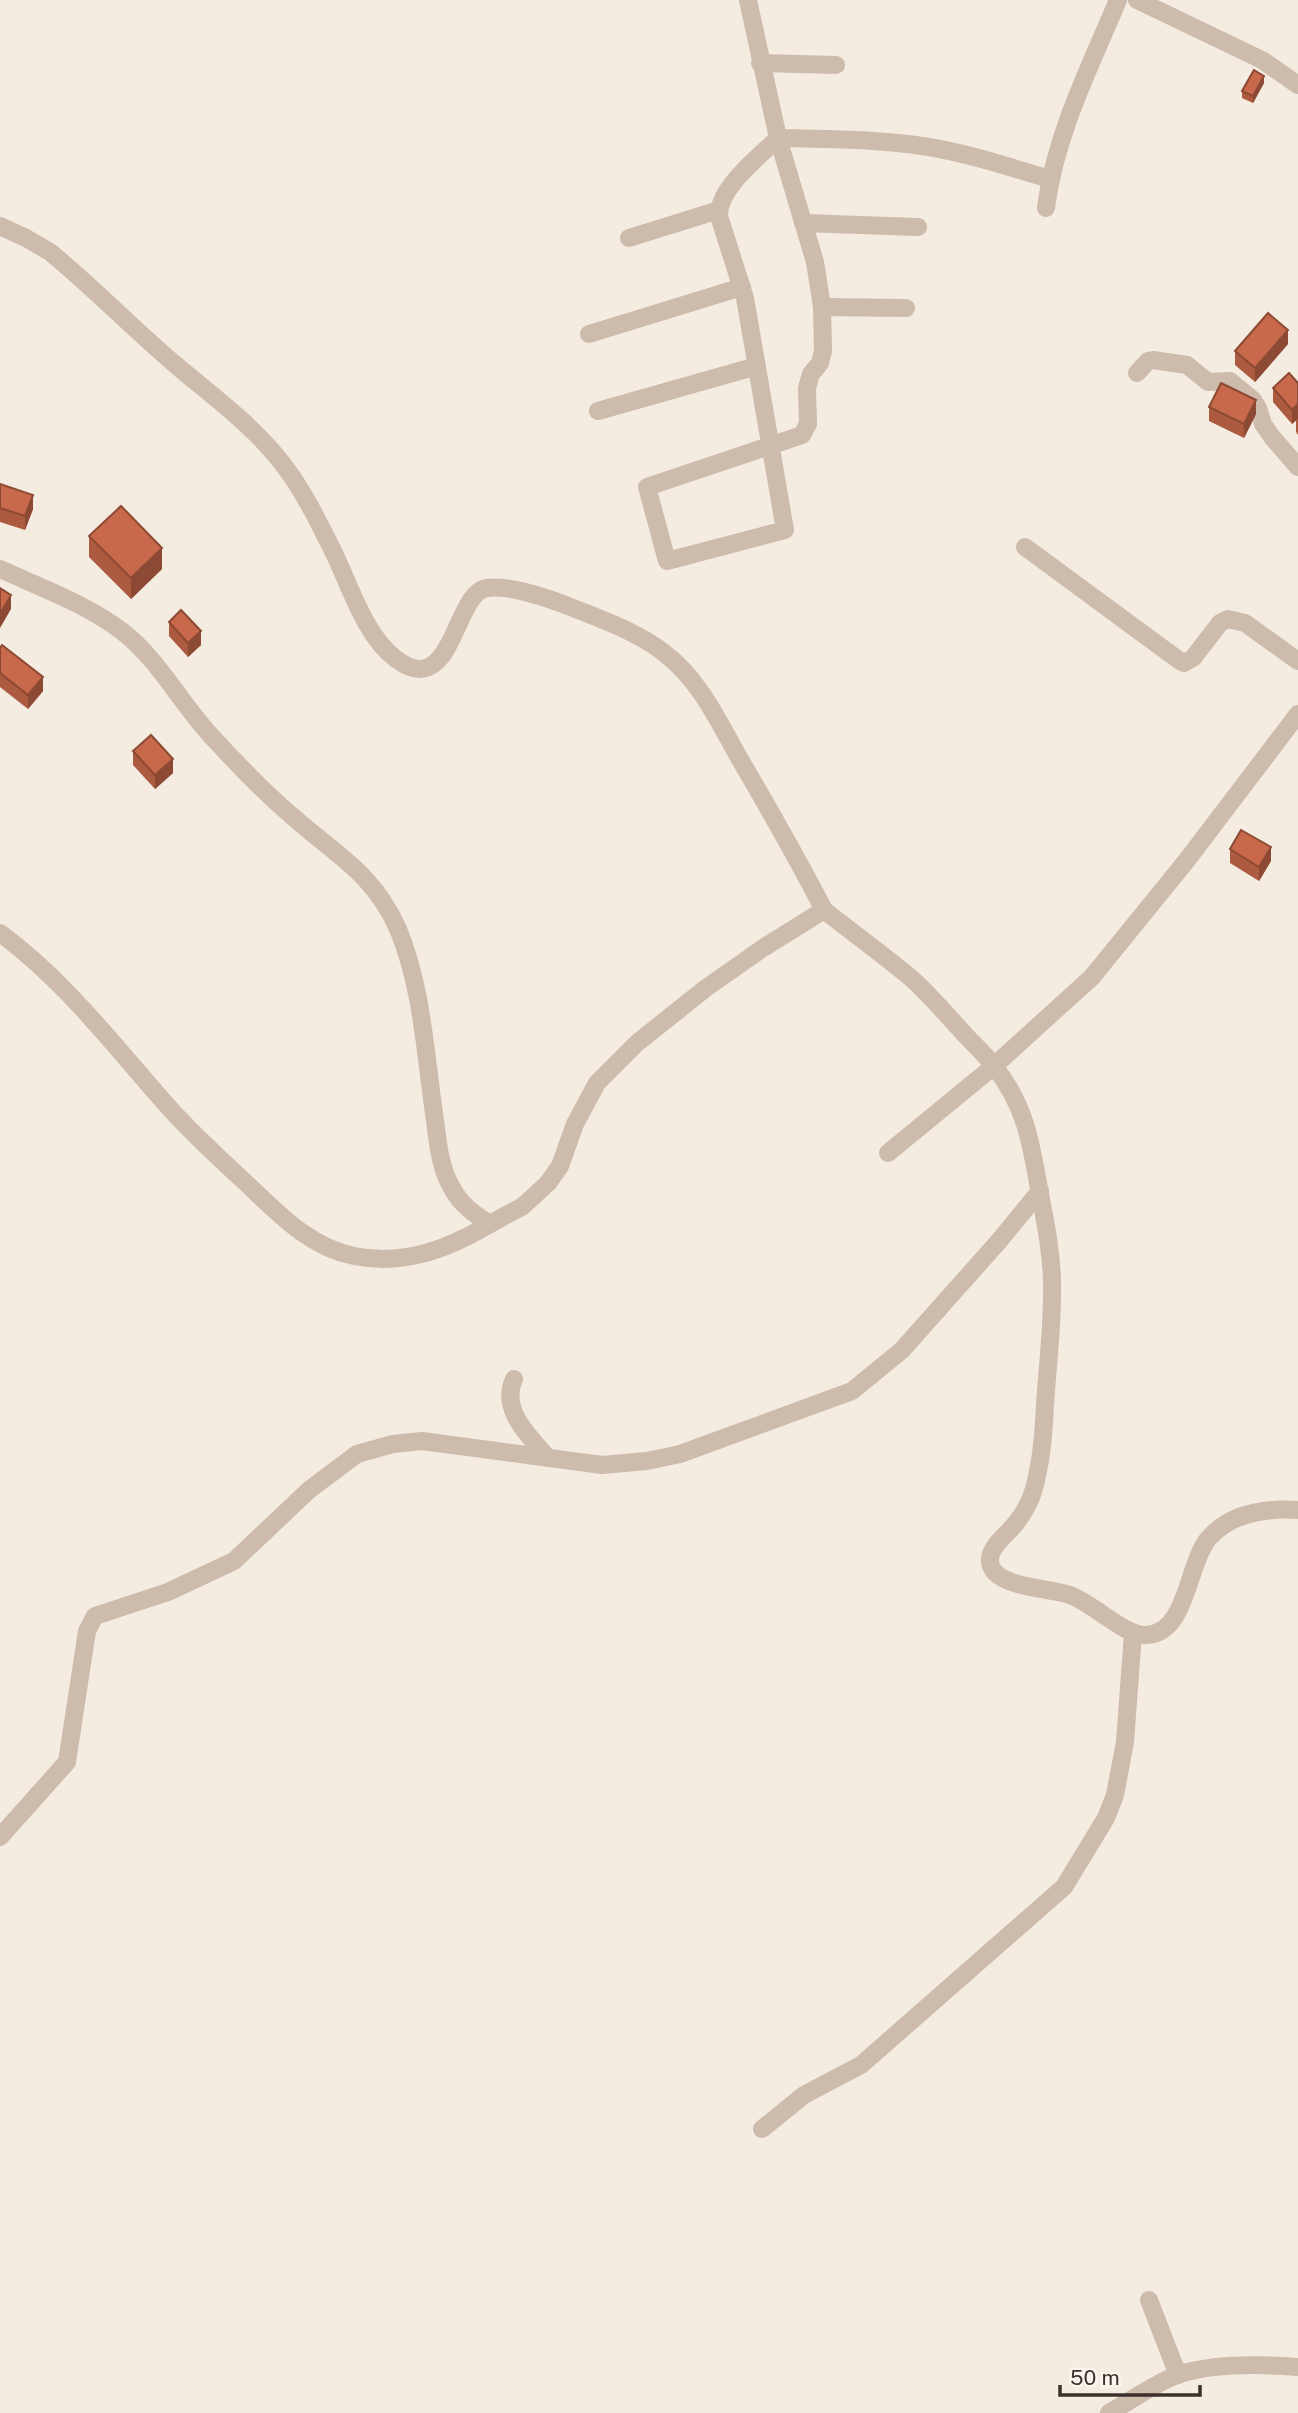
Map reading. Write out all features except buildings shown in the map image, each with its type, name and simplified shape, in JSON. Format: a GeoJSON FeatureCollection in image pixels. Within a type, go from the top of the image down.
{"type":"FeatureCollection","features":[{"type":"Feature","properties":{"kind":"street"},"geometry":{"type":"LineString","coordinates":[[748,0],[778,138],[815,262],[822,307],[823,351],[807,388],[808,424],[802,435],[771,447],[647,487],[667,561],[785,530],[771,447],[757,366],[742,287],[721,224],[719,209],[729,186],[778,138],[857,139],[929,147],[990,161],[1049,179]]}},
{"type":"Feature","properties":{"kind":"street"},"geometry":{"type":"LineString","coordinates":[[1046,208],[1049,179],[1062,137],[1118,0]]}},
{"type":"Feature","properties":{"kind":"street"},"geometry":{"type":"LineString","coordinates":[[1137,0],[1262,60],[1298,85]]}},
{"type":"Feature","properties":{"kind":"street"},"geometry":{"type":"LineString","coordinates":[[760,63],[836,65]]}},
{"type":"Feature","properties":{"kind":"street"},"geometry":{"type":"LineString","coordinates":[[629,238],[719,209]]}},
{"type":"Feature","properties":{"kind":"street"},"geometry":{"type":"LineString","coordinates":[[803,223],[918,226]]}},
{"type":"Feature","properties":{"kind":"street"},"geometry":{"type":"LineString","coordinates":[[0,226],[26,238],[67,265],[175,365],[225,405],[267,447],[300,490],[335,555],[358,607],[396,659],[407,666],[421,668],[434,663],[447,649],[472,598],[480,590],[488,588],[513,590],[564,604],[604,620],[661,650],[700,690],[788,841],[824,910],[912,979],[994,1066],[1018,1103],[1027,1126],[1047,1221],[1052,1281],[1042,1450],[1035,1488],[1016,1523],[992,1552],[992,1569],[1002,1578],[1023,1586],[1069,1595],[1088,1603],[1133,1633],[1153,1634],[1171,1623],[1179,1611],[1198,1555],[1208,1539],[1221,1527],[1237,1517],[1256,1512],[1276,1508],[1298,1510]]}},
{"type":"Feature","properties":{"kind":"street"},"geometry":{"type":"LineString","coordinates":[[589,334],[742,287]]}},
{"type":"Feature","properties":{"kind":"street"},"geometry":{"type":"LineString","coordinates":[[822,307],[905,307]]}},
{"type":"Feature","properties":{"kind":"street"},"geometry":{"type":"LineString","coordinates":[[1137,373],[1148,361],[1153,360],[1187,365],[1208,382],[1230,382],[1253,400],[1263,424],[1298,467]]}},
{"type":"Feature","properties":{"kind":"street"},"geometry":{"type":"LineString","coordinates":[[598,411],[757,366]]}},
{"type":"Feature","properties":{"kind":"street"},"geometry":{"type":"LineString","coordinates":[[1025,547],[1184,663],[1193,658],[1220,623],[1228,619],[1245,623],[1298,661]]}},
{"type":"Feature","properties":{"kind":"street"},"geometry":{"type":"LineString","coordinates":[[0,569],[91,611],[142,648],[195,719],[216,742],[291,816],[348,861],[377,892],[398,931],[408,961],[423,1034],[445,1173],[451,1188],[463,1205],[490,1224]]}},
{"type":"Feature","properties":{"kind":"street"},"geometry":{"type":"LineString","coordinates":[[888,1153],[994,1066],[1092,977],[1203,840],[1298,714]]}},
{"type":"Feature","properties":{"kind":"street"},"geometry":{"type":"LineString","coordinates":[[0,933],[63,988],[175,1114],[275,1211],[308,1237],[331,1249],[355,1256],[396,1259],[443,1249],[523,1206],[560,1166],[575,1124],[597,1083],[637,1043],[706,988],[824,910]]}},
{"type":"Feature","properties":{"kind":"street"},"geometry":{"type":"LineString","coordinates":[[0,1837],[66,1762],[87,1632],[95,1616],[168,1592],[234,1561],[309,1490],[357,1454],[393,1444],[422,1441],[602,1465],[647,1461],[680,1454],[779,1420],[852,1391],[902,1350],[1040,1191]]}},
{"type":"Feature","properties":{"kind":"street"},"geometry":{"type":"LineString","coordinates":[[514,1379],[510,1393],[513,1413],[548,1458]]}},
{"type":"Feature","properties":{"kind":"street"},"geometry":{"type":"LineString","coordinates":[[762,2129],[804,2095],[861,2065],[1064,1887],[1106,1818],[1120,1776],[1133,1633]]}},
{"type":"Feature","properties":{"kind":"street"},"geometry":{"type":"LineString","coordinates":[[1149,2300],[1178,2375]]}},
{"type":"Feature","properties":{"kind":"street"},"geometry":{"type":"LineString","coordinates":[[1109,2413],[1178,2375],[1204,2369],[1234,2367],[1298,2367]]}}]}
